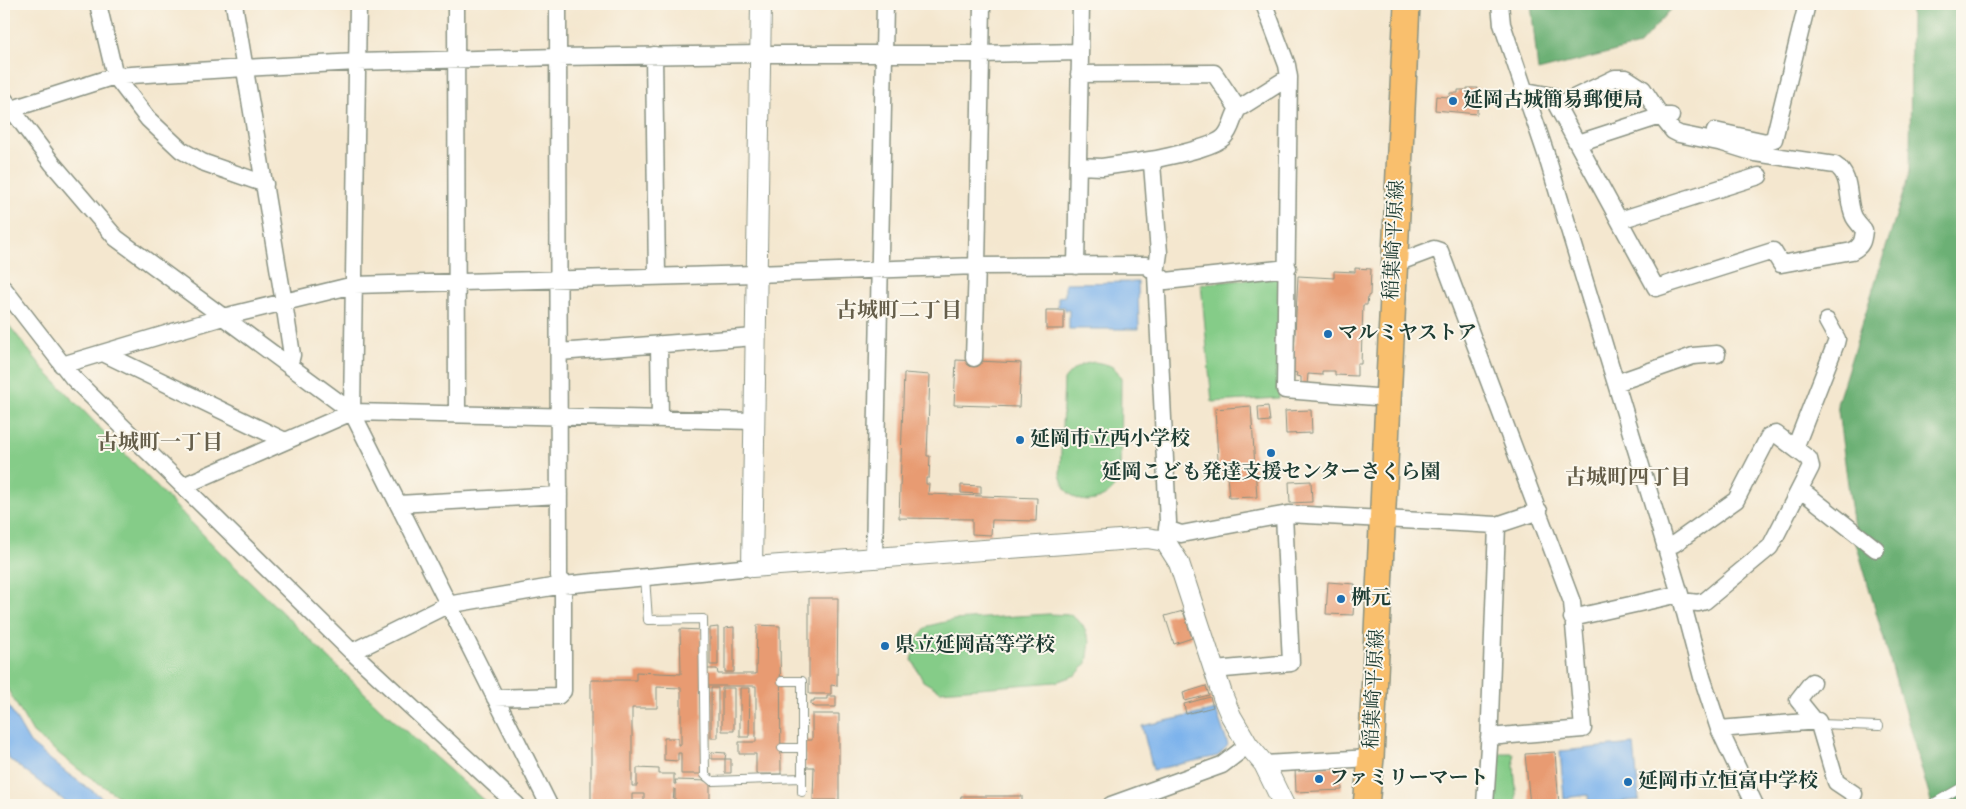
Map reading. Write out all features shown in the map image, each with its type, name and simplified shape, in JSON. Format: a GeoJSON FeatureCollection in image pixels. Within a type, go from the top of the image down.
{"type":"FeatureCollection","features":[{"type":"Feature","properties":{"kind":"main road","name":"稲葉崎平原線"},"geometry":{"type":"LineString","coordinates":[[1366,805],[1371,758],[1407,4]]}},
{"type":"Feature","properties":{"kind":"street"},"geometry":{"type":"LineString","coordinates":[[98,4],[115,76],[148,119],[181,150],[202,162],[265,184]]}},
{"type":"Feature","properties":{"kind":"street"},"geometry":{"type":"LineString","coordinates":[[234,4],[284,302],[292,355],[289,366]]}},
{"type":"Feature","properties":{"kind":"street"},"geometry":{"type":"LineString","coordinates":[[352,412],[358,4]]}},
{"type":"Feature","properties":{"kind":"street"},"geometry":{"type":"LineString","coordinates":[[456,4],[457,414]]}},
{"type":"Feature","properties":{"kind":"street"},"geometry":{"type":"LineString","coordinates":[[495,698],[558,696],[563,692],[563,585],[559,576],[558,4]]}},
{"type":"Feature","properties":{"kind":"street"},"geometry":{"type":"LineString","coordinates":[[752,567],[761,4]]}},
{"type":"Feature","properties":{"kind":"street"},"geometry":{"type":"LineString","coordinates":[[874,558],[885,4]]}},
{"type":"Feature","properties":{"kind":"street"},"geometry":{"type":"LineString","coordinates":[[974,358],[978,266],[982,4]]}},
{"type":"Feature","properties":{"kind":"street"},"geometry":{"type":"LineString","coordinates":[[1076,266],[1080,4]]}},
{"type":"Feature","properties":{"kind":"street"},"geometry":{"type":"LineString","coordinates":[[1264,4],[1287,65],[1289,77],[1285,390],[1388,398]]}},
{"type":"Feature","properties":{"kind":"street"},"geometry":{"type":"LineString","coordinates":[[1500,4],[1502,24],[1526,91],[1616,383],[1681,597],[1702,677],[1719,729],[1755,805]]}},
{"type":"Feature","properties":{"kind":"street"},"geometry":{"type":"LineString","coordinates":[[1578,143],[1661,116],[1671,116],[1684,125],[1766,142],[1774,139],[1807,4]]}},
{"type":"Feature","properties":{"kind":"street"},"geometry":{"type":"LineString","coordinates":[[549,805],[447,605],[352,412],[116,238],[6,108],[115,76],[358,62],[654,55],[1079,52]]}},
{"type":"Feature","properties":{"kind":"street"},"geometry":{"type":"LineString","coordinates":[[654,55],[657,276]]}},
{"type":"Feature","properties":{"kind":"street"},"geometry":{"type":"LineString","coordinates":[[1079,74],[1214,73],[1238,109]]}},
{"type":"Feature","properties":{"kind":"street"},"geometry":{"type":"LineString","coordinates":[[1078,166],[1102,167],[1157,159],[1213,144],[1224,137],[1238,109],[1289,77]]}},
{"type":"Feature","properties":{"kind":"street"},"geometry":{"type":"LineString","coordinates":[[1526,91],[1553,96],[1557,106],[1656,288],[1772,251],[1781,264],[1852,251],[1860,247],[1864,230],[1853,216],[1849,191],[1842,169],[1836,165],[1755,153],[1723,143],[1679,134],[1661,116],[1643,89],[1626,78],[1615,78],[1557,106]]}},
{"type":"Feature","properties":{"kind":"street"},"geometry":{"type":"LineString","coordinates":[[1157,159],[1152,164],[1159,253],[1156,274],[1166,535],[1179,563],[1231,716],[1248,745],[1264,764],[1283,805]]}},
{"type":"Feature","properties":{"kind":"street"},"geometry":{"type":"LineString","coordinates":[[1620,220],[1759,176]]}},
{"type":"Feature","properties":{"kind":"street"},"geometry":{"type":"LineString","coordinates":[[1394,264],[1434,249],[1440,251],[1572,602],[1583,729],[1489,737]]}},
{"type":"Feature","properties":{"kind":"street"},"geometry":{"type":"LineString","coordinates":[[62,365],[223,317],[354,285],[978,266],[1146,265],[1166,281],[1288,268]]}},
{"type":"Feature","properties":{"kind":"street"},"geometry":{"type":"LineString","coordinates":[[4,289],[62,365],[352,652],[517,805]]}},
{"type":"Feature","properties":{"kind":"street"},"geometry":{"type":"LineString","coordinates":[[1795,448],[1836,343],[1837,339],[1827,321]]}},
{"type":"Feature","properties":{"kind":"street"},"geometry":{"type":"LineString","coordinates":[[559,352],[755,337]]}},
{"type":"Feature","properties":{"kind":"street"},"geometry":{"type":"LineString","coordinates":[[659,344],[660,419]]}},
{"type":"Feature","properties":{"kind":"street"},"geometry":{"type":"LineString","coordinates":[[103,353],[285,441]]}},
{"type":"Feature","properties":{"kind":"street"},"geometry":{"type":"LineString","coordinates":[[1616,383],[1693,356],[1717,354]]}},
{"type":"Feature","properties":{"kind":"street"},"geometry":{"type":"LineString","coordinates":[[183,486],[352,412],[754,421]]}},
{"type":"Feature","properties":{"kind":"street"},"geometry":{"type":"LineString","coordinates":[[1572,618],[1681,597],[1698,603],[1705,601],[1770,547],[1812,467],[1809,459],[1776,434],[1769,436],[1736,500],[1674,544],[1665,547]]}},
{"type":"Feature","properties":{"kind":"street"},"geometry":{"type":"LineString","coordinates":[[1800,489],[1876,549]]}},
{"type":"Feature","properties":{"kind":"street"},"geometry":{"type":"LineString","coordinates":[[398,504],[559,495]]}},
{"type":"Feature","properties":{"kind":"street"},"geometry":{"type":"LineString","coordinates":[[352,652],[447,605],[563,585],[752,567],[1147,538],[1181,534],[1284,515],[1382,518],[1497,525],[1539,511]]}},
{"type":"Feature","properties":{"kind":"street"},"geometry":{"type":"LineString","coordinates":[[1214,670],[1291,662],[1284,515]]}},
{"type":"Feature","properties":{"kind":"street"},"geometry":{"type":"LineString","coordinates":[[1485,805],[1497,525]]}},
{"type":"Feature","properties":{"kind":"street"},"geometry":{"type":"LineString","coordinates":[[1812,682],[1798,700],[1817,722],[1836,782],[1854,794]]}},
{"type":"Feature","properties":{"kind":"street"},"geometry":{"type":"LineString","coordinates":[[1719,729],[1817,722]]}},
{"type":"Feature","properties":{"kind":"street"},"geometry":{"type":"LineString","coordinates":[[1111,805],[1222,765],[1248,745]]}},
{"type":"Feature","properties":{"kind":"street"},"geometry":{"type":"LineString","coordinates":[[1264,764],[1371,758]]}},
{"type":"Feature","properties":{"kind":"lane"},"geometry":{"type":"LineString","coordinates":[[645,577],[648,620],[704,619],[706,775],[712,781],[802,778]]}},
{"type":"Feature","properties":{"kind":"lane"},"geometry":{"type":"LineString","coordinates":[[782,681],[802,681],[802,792]]}},
{"type":"Feature","properties":{"kind":"lane"},"geometry":{"type":"LineString","coordinates":[[1817,722],[1879,726]]}},
{"type":"Feature","properties":{"kind":"lane"},"geometry":{"type":"LineString","coordinates":[[782,748],[802,748]]}},
{"type":"Feature","properties":{"kind":"lane"},"geometry":{"type":"LineString","coordinates":[[1930,805],[1962,787]]}},
{"type":"Feature","properties":{"kind":"green space"},"geometry":{"type":"Polygon","coordinates":[[[1531,4],[1676,4],[1639,45],[1538,71],[1531,4]]]}},
{"type":"Feature","properties":{"kind":"green space"},"geometry":{"type":"Polygon","coordinates":[[[1911,4],[1962,4],[1962,805],[1932,805],[1856,543],[1837,404],[1910,171],[1911,4]]]}},
{"type":"Feature","properties":{"kind":"green space"},"geometry":{"type":"Polygon","coordinates":[[[1280,276],[1279,398],[1212,402],[1201,284],[1280,276]]]}},
{"type":"Feature","properties":{"kind":"green space"},"geometry":{"type":"Polygon","coordinates":[[[4,319],[46,372],[218,550],[381,709],[489,805],[131,805],[78,769],[33,733],[4,683],[4,319]]]}},
{"type":"Feature","properties":{"kind":"green space"},"geometry":{"type":"Polygon","coordinates":[[[1095,362],[1114,368],[1121,379],[1120,476],[1111,491],[1097,500],[1089,501],[1081,500],[1066,490],[1060,475],[1064,380],[1077,367],[1095,362]]]}},
{"type":"Feature","properties":{"kind":"green space"},"geometry":{"type":"Polygon","coordinates":[[[1049,614],[1071,615],[1083,625],[1090,642],[1087,663],[1076,675],[1056,682],[940,691],[923,681],[912,660],[917,639],[928,626],[953,620],[1049,614]]]}},
{"type":"Feature","properties":{"kind":"green space"},"geometry":{"type":"Polygon","coordinates":[[[1499,753],[1513,753],[1517,805],[1496,805],[1499,753]]]}},
{"type":"Feature","properties":{"kind":"water"},"geometry":{"type":"Polygon","coordinates":[[[1138,282],[1139,329],[1069,329],[1069,310],[1065,310],[1065,307],[1058,307],[1058,297],[1065,296],[1065,283],[1138,282]]]}},
{"type":"Feature","properties":{"kind":"water"},"geometry":{"type":"Polygon","coordinates":[[[4,698],[30,743],[68,774],[113,805],[70,805],[9,759],[4,747],[4,698]]]}},
{"type":"Feature","properties":{"kind":"water"},"geometry":{"type":"Polygon","coordinates":[[[1216,710],[1228,745],[1218,756],[1153,770],[1142,726],[1216,710]]]}},
{"type":"Feature","properties":{"kind":"water"},"geometry":{"type":"Polygon","coordinates":[[[1634,744],[1639,800],[1589,804],[1588,795],[1564,798],[1560,751],[1634,744]]]}},
{"type":"Feature","properties":{"kind":"building"},"geometry":{"type":"Polygon","coordinates":[[[1467,88],[1478,88],[1477,114],[1435,110],[1436,96],[1450,97],[1450,93],[1458,93],[1458,90],[1467,90],[1467,88]]]}},
{"type":"Feature","properties":{"kind":"building","name":"マルミヤストア"},"geometry":{"type":"Polygon","coordinates":[[[1355,268],[1371,269],[1370,295],[1368,296],[1367,305],[1363,305],[1361,364],[1357,364],[1357,376],[1335,375],[1335,371],[1322,371],[1322,375],[1308,374],[1307,385],[1301,385],[1301,377],[1296,376],[1297,373],[1293,372],[1298,276],[1334,278],[1334,271],[1355,272],[1355,268]]]}},
{"type":"Feature","properties":{"kind":"building"},"geometry":{"type":"Polygon","coordinates":[[[1046,310],[1064,310],[1064,329],[1046,329],[1046,310]]]}},
{"type":"Feature","properties":{"kind":"building"},"geometry":{"type":"Polygon","coordinates":[[[956,360],[1021,363],[1019,407],[954,405],[956,360]]]}},
{"type":"Feature","properties":{"kind":"building"},"geometry":{"type":"Polygon","coordinates":[[[904,373],[930,375],[927,456],[930,456],[929,478],[926,478],[926,484],[929,484],[928,494],[1037,498],[1036,521],[992,520],[991,535],[972,534],[972,519],[899,518],[904,373]]]}},
{"type":"Feature","properties":{"kind":"building","name":"延岡こども発達支援センターさくら園"},"geometry":{"type":"Polygon","coordinates":[[[1251,406],[1257,497],[1229,498],[1227,475],[1219,476],[1215,409],[1251,406]]]}},
{"type":"Feature","properties":{"kind":"building","name":"延岡こども発達支援センターさくら園"},"geometry":{"type":"Polygon","coordinates":[[[1268,406],[1270,421],[1259,422],[1258,407],[1268,406]]]}},
{"type":"Feature","properties":{"kind":"building","name":"延岡こども発達支援センターさくら園"},"geometry":{"type":"Polygon","coordinates":[[[1311,410],[1312,433],[1286,434],[1285,411],[1311,410]]]}},
{"type":"Feature","properties":{"kind":"building","name":"延岡こども発達支援センターさくら園"},"geometry":{"type":"Polygon","coordinates":[[[1311,481],[1312,502],[1290,503],[1289,482],[1311,481]]]}},
{"type":"Feature","properties":{"kind":"building"},"geometry":{"type":"Polygon","coordinates":[[[961,485],[981,486],[981,494],[961,493],[961,485]]]}},
{"type":"Feature","properties":{"kind":"building","name":"桝元"},"geometry":{"type":"Polygon","coordinates":[[[1328,582],[1355,584],[1353,615],[1326,614],[1328,582]]]}},
{"type":"Feature","properties":{"kind":"building"},"geometry":{"type":"Polygon","coordinates":[[[809,598],[838,598],[837,686],[831,685],[831,694],[809,694],[809,598]]]}},
{"type":"Feature","properties":{"kind":"building"},"geometry":{"type":"Polygon","coordinates":[[[1183,611],[1192,638],[1174,644],[1165,616],[1183,611]]]}},
{"type":"Feature","properties":{"kind":"building"},"geometry":{"type":"Polygon","coordinates":[[[757,625],[780,626],[781,774],[756,774],[756,754],[739,754],[739,742],[756,742],[756,686],[702,686],[703,774],[681,774],[681,753],[678,753],[678,761],[664,760],[664,738],[678,738],[678,745],[681,745],[681,688],[657,687],[657,708],[632,708],[632,786],[637,786],[637,768],[659,769],[659,774],[674,774],[674,784],[676,784],[675,780],[710,781],[710,803],[675,802],[674,789],[673,805],[644,805],[644,794],[632,794],[632,805],[591,803],[591,680],[636,680],[636,672],[681,674],[680,629],[701,630],[702,669],[717,669],[718,674],[756,674],[757,625]]]}},
{"type":"Feature","properties":{"kind":"building"},"geometry":{"type":"Polygon","coordinates":[[[718,627],[718,665],[710,665],[710,628],[718,627]]]}},
{"type":"Feature","properties":{"kind":"building"},"geometry":{"type":"Polygon","coordinates":[[[734,627],[734,672],[725,672],[725,628],[734,627]]]}},
{"type":"Feature","properties":{"kind":"building"},"geometry":{"type":"Polygon","coordinates":[[[1206,686],[1209,695],[1185,701],[1183,693],[1206,686]]]}},
{"type":"Feature","properties":{"kind":"building"},"geometry":{"type":"Polygon","coordinates":[[[711,688],[718,688],[718,738],[711,738],[711,688]]]}},
{"type":"Feature","properties":{"kind":"building"},"geometry":{"type":"Polygon","coordinates":[[[722,688],[734,688],[734,731],[722,731],[722,688]]]}},
{"type":"Feature","properties":{"kind":"building"},"geometry":{"type":"Polygon","coordinates":[[[740,688],[750,688],[749,737],[740,737],[740,688]]]}},
{"type":"Feature","properties":{"kind":"building"},"geometry":{"type":"Polygon","coordinates":[[[827,696],[836,696],[836,707],[814,707],[811,705],[811,701],[814,701],[814,699],[827,699],[827,696]]]}},
{"type":"Feature","properties":{"kind":"building"},"geometry":{"type":"Polygon","coordinates":[[[1210,697],[1213,707],[1186,714],[1184,704],[1210,697]]]}},
{"type":"Feature","properties":{"kind":"building"},"geometry":{"type":"Polygon","coordinates":[[[812,714],[839,714],[839,800],[813,800],[814,767],[805,767],[805,740],[812,740],[812,714]]]}},
{"type":"Feature","properties":{"kind":"building"},"geometry":{"type":"Polygon","coordinates":[[[712,752],[726,753],[725,759],[712,759],[712,752]]]}},
{"type":"Feature","properties":{"kind":"building"},"geometry":{"type":"Polygon","coordinates":[[[1555,752],[1559,805],[1530,805],[1525,754],[1555,752]]]}},
{"type":"Feature","properties":{"kind":"building"},"geometry":{"type":"Polygon","coordinates":[[[725,759],[731,759],[731,773],[725,773],[725,759]]]}},
{"type":"Feature","properties":{"kind":"building","name":"ファミリーマート"},"geometry":{"type":"Polygon","coordinates":[[[1341,766],[1342,790],[1296,792],[1295,768],[1341,766]]]}},
{"type":"Feature","properties":{"kind":"building"},"geometry":{"type":"Polygon","coordinates":[[[961,796],[1022,796],[1022,805],[960,805],[961,796]]]}},
{"type":"Feature","properties":{"kind":"place","name":"延岡古城簡易郵便局"},"geometry":{"type":"Point","coordinates":[1453,101]}},
{"type":"Feature","properties":{"kind":"place","name":"マルミヤストア"},"geometry":{"type":"Point","coordinates":[1328,334]}},
{"type":"Feature","properties":{"kind":"place","name":"延岡市立西小学校"},"geometry":{"type":"Point","coordinates":[1020,440]}},
{"type":"Feature","properties":{"kind":"place","name":"延岡こども発達支援センターさくら園"},"geometry":{"type":"Point","coordinates":[1271,453]}},
{"type":"Feature","properties":{"kind":"place","name":"桝元"},"geometry":{"type":"Point","coordinates":[1341,599]}},
{"type":"Feature","properties":{"kind":"place","name":"県立延岡高等学校"},"geometry":{"type":"Point","coordinates":[885,646]}},
{"type":"Feature","properties":{"kind":"place","name":"ファミリーマート"},"geometry":{"type":"Point","coordinates":[1319,779]}},
{"type":"Feature","properties":{"kind":"place","name":"延岡市立恒富中学校"},"geometry":{"type":"Point","coordinates":[1628,782]}},
{"type":"Feature","properties":{"kind":"district","name":"古城町二丁目"},"geometry":{"type":"Point","coordinates":[899,311]}},
{"type":"Feature","properties":{"kind":"district","name":"古城町一丁目"},"geometry":{"type":"Point","coordinates":[160,443]}},
{"type":"Feature","properties":{"kind":"district","name":"古城町四丁目"},"geometry":{"type":"Point","coordinates":[1628,478]}}]}
